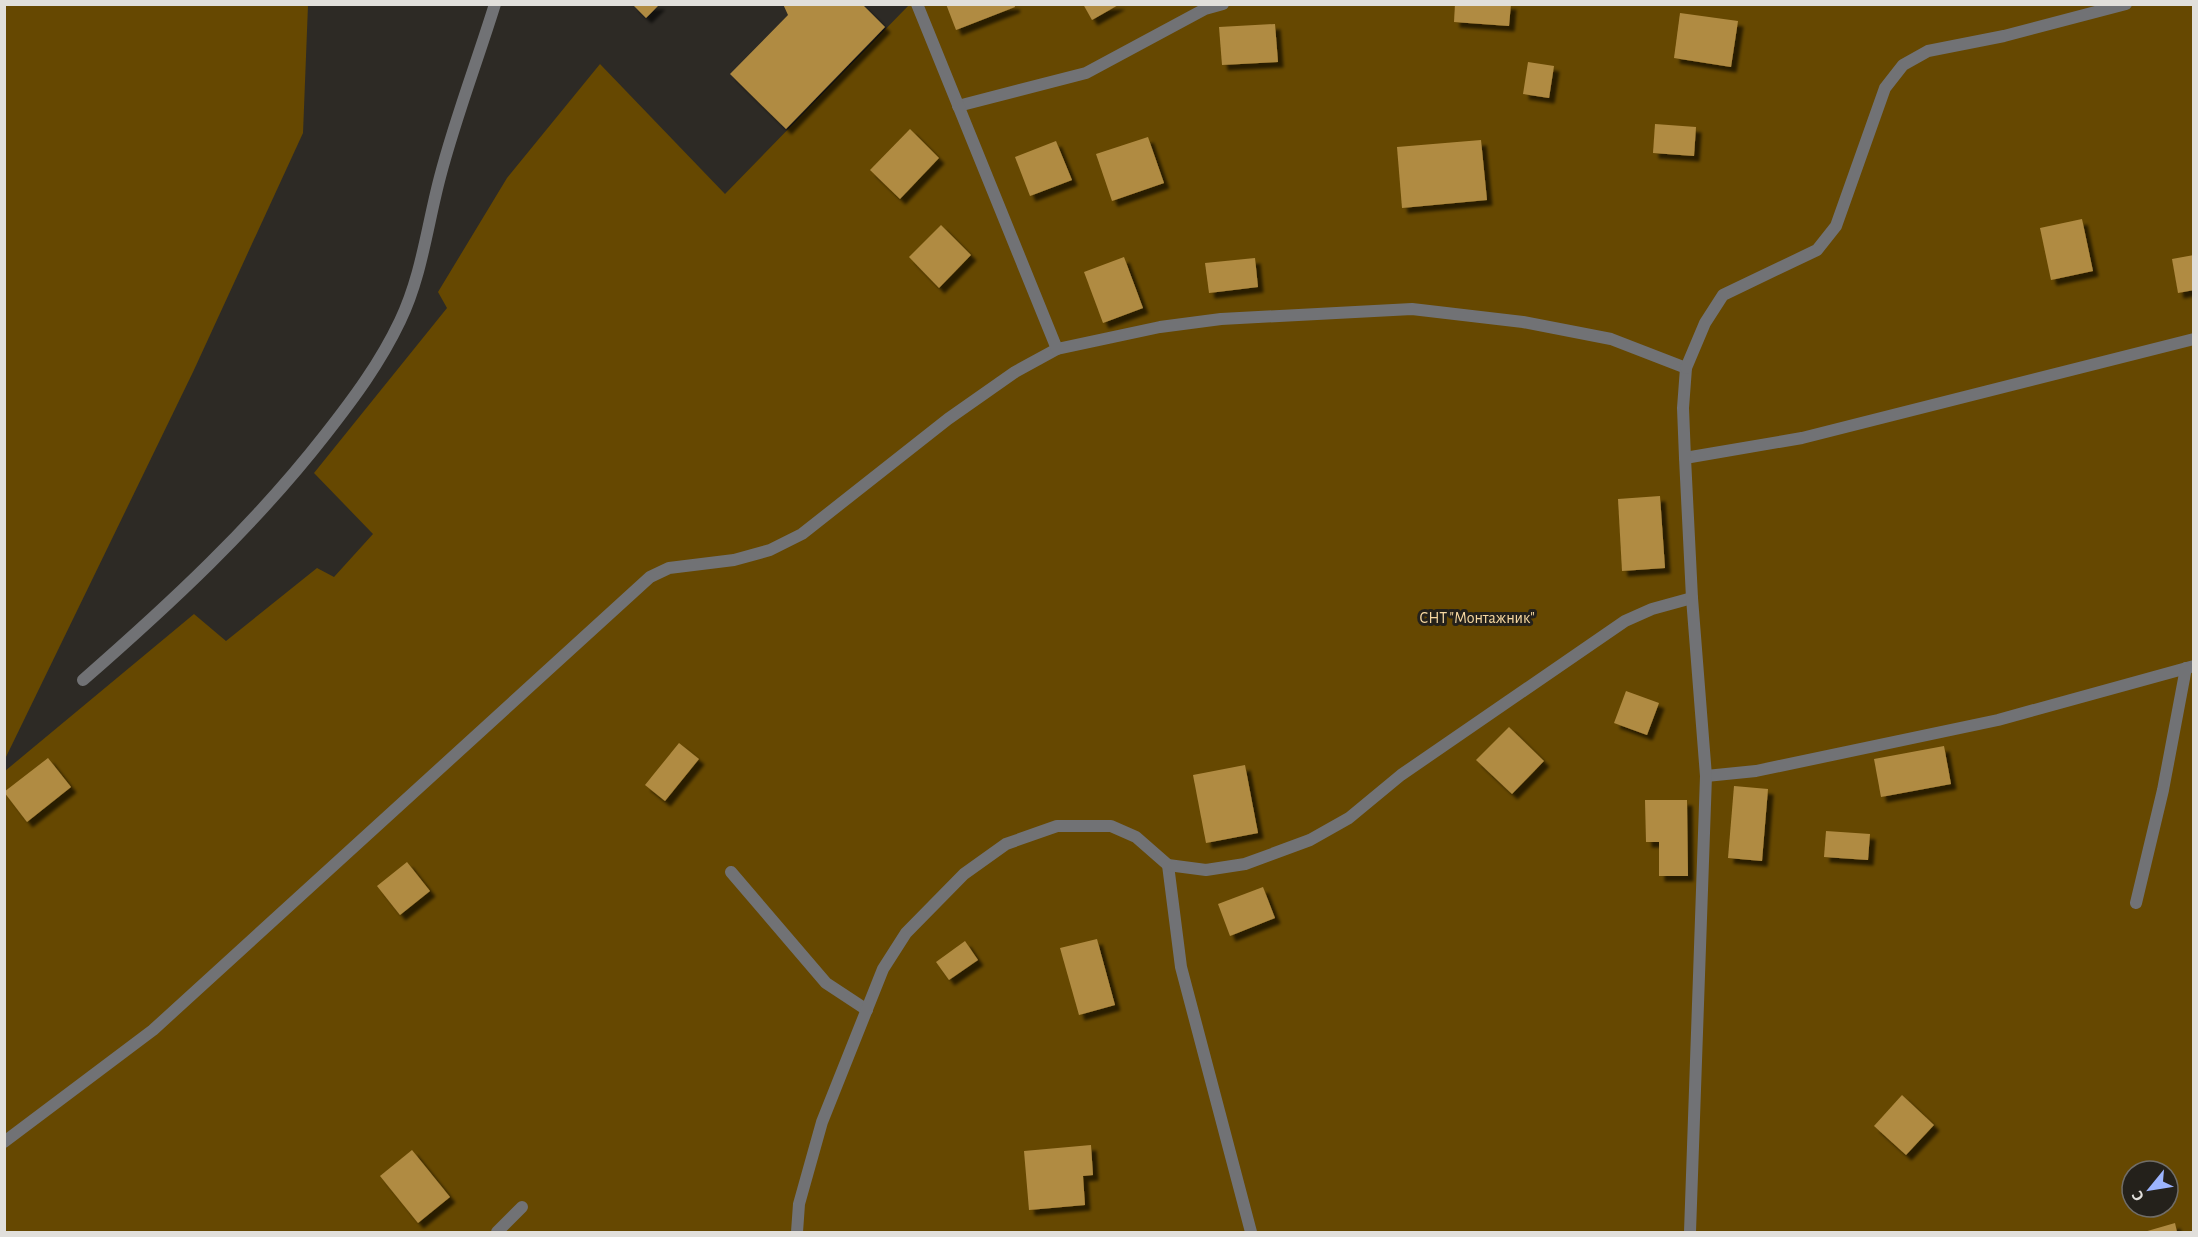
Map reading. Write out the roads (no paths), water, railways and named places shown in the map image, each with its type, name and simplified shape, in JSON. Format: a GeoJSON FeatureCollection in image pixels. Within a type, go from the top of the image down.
{"type":"FeatureCollection","features":[{"type":"Feature","properties":{"kind":"street"},"geometry":{"type":"LineString","coordinates":[[83,680],[167,607],[241,533],[304,462],[370,378],[400,320],[419,275],[440,177],[495,4]]}},
{"type":"Feature","properties":{"kind":"street"},"geometry":{"type":"LineString","coordinates":[[917,4],[1057,349]]}},
{"type":"Feature","properties":{"kind":"street"},"geometry":{"type":"LineString","coordinates":[[958,106],[1086,73],[1205,9],[1222,4]]}},
{"type":"Feature","properties":{"kind":"street"},"geometry":{"type":"LineString","coordinates":[[1690,1233],[1706,776],[1692,598],[1685,458],[1683,408],[1686,368],[1705,323],[1724,295],[1817,250],[1836,226],[1885,88],[1903,65],[1928,51],[2004,36],[2126,4]]}},
{"type":"Feature","properties":{"kind":"street"},"geometry":{"type":"LineString","coordinates":[[4,1142],[153,1030],[650,577],[669,568],[734,560],[770,550],[802,534],[948,419],[1015,372],[1057,349],[1160,327],[1221,320],[1412,309],[1523,322],[1611,339],[1686,368]]}},
{"type":"Feature","properties":{"kind":"street"},"geometry":{"type":"LineString","coordinates":[[1685,458],[1802,438],[2193,339]]}},
{"type":"Feature","properties":{"kind":"street"},"geometry":{"type":"LineString","coordinates":[[796,1233],[799,1204],[822,1122],[883,969],[906,933],[964,874],[1006,844],[1057,826],[1111,826],[1136,837],[1168,866],[1206,870],[1245,864],[1310,840],[1349,818],[1401,775],[1625,621],[1652,609],[1692,598]]}},
{"type":"Feature","properties":{"kind":"street"},"geometry":{"type":"LineString","coordinates":[[1706,776],[1756,771],[1998,720],[2190,667],[2136,903]]}},
{"type":"Feature","properties":{"kind":"street"},"geometry":{"type":"LineString","coordinates":[[1168,866],[1181,967],[1251,1233]]}},
{"type":"Feature","properties":{"kind":"street"},"geometry":{"type":"LineString","coordinates":[[731,872],[826,983],[867,1010]]}},
{"type":"Feature","properties":{"kind":"street"},"geometry":{"type":"LineString","coordinates":[[497,1233],[522,1208]]}},
{"type":"Feature","properties":{"kind":"park label","name":"СНТ \"Монтажник\""},"geometry":{"type":"Point","coordinates":[1477,618]}}]}
